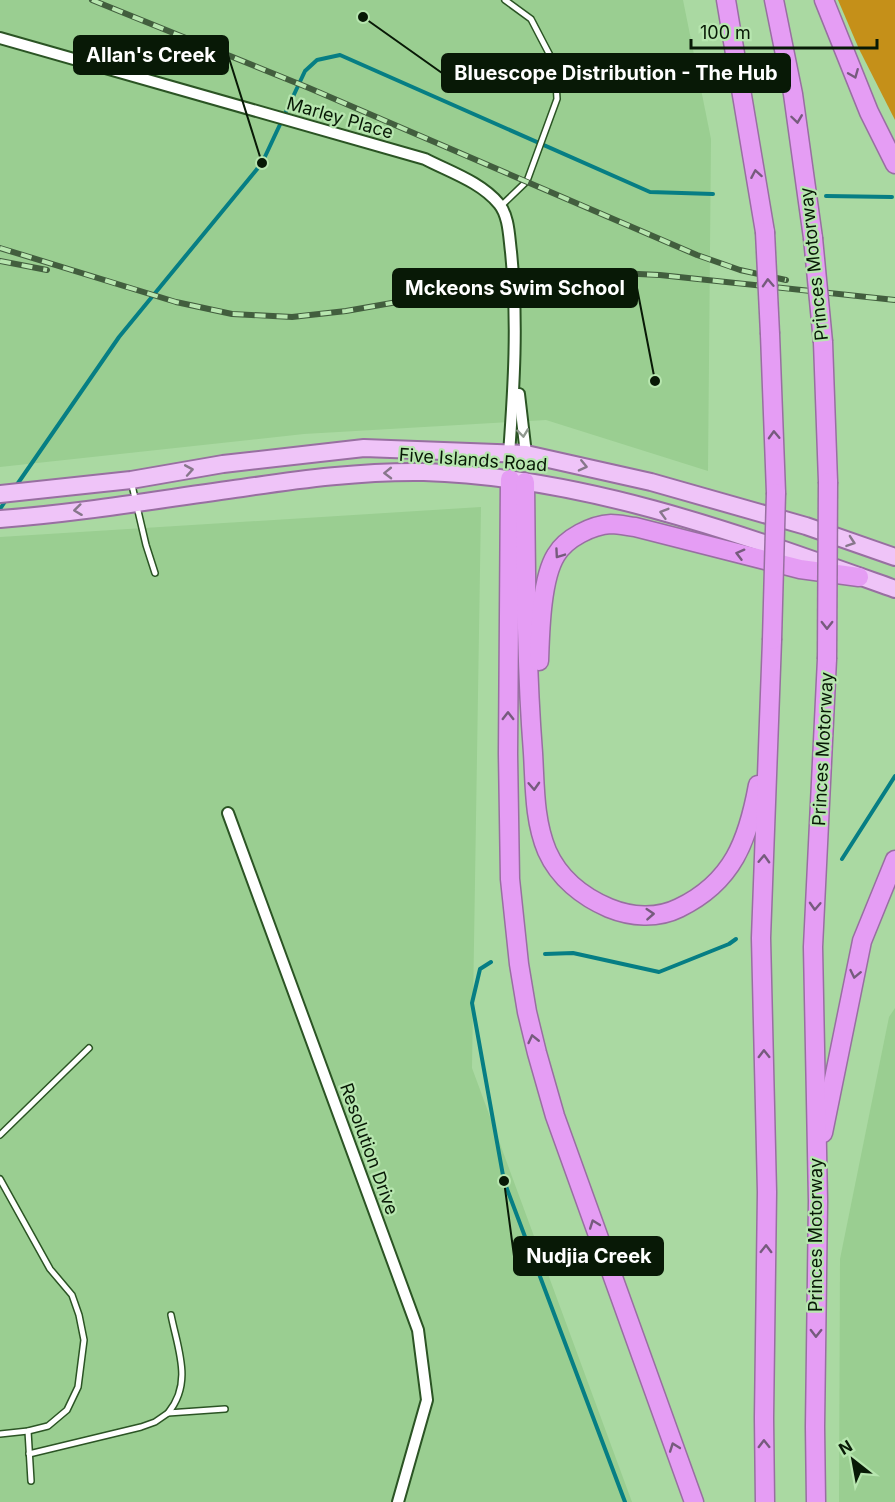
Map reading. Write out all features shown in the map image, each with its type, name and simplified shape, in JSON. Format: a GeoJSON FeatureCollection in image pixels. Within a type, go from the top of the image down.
{"type":"FeatureCollection","features":[{"type":"Feature","properties":{"kind":"highway"},"geometry":{"type":"LineString","coordinates":[[726,0],[765,232],[776,493],[761,938],[767,1192],[765,1502]]}},
{"type":"Feature","properties":{"kind":"highway","name":"Princes Motorway"},"geometry":{"type":"LineString","coordinates":[[774,0],[793,93],[813,238],[824,342],[828,482],[827,659],[813,947],[818,1201],[816,1502]]}},
{"type":"Feature","properties":{"kind":"highway"},"geometry":{"type":"LineString","coordinates":[[824,0],[869,112],[895,164]]}},
{"type":"Feature","properties":{"kind":"highway"},"geometry":{"type":"LineString","coordinates":[[518,480],[528,690],[539,830],[548,853],[558,869],[576,890],[593,902],[620,913],[649,916],[675,910],[698,899],[720,879],[741,847],[751,819],[758,785],[764,680],[772,649]]}},
{"type":"Feature","properties":{"kind":"highway"},"geometry":{"type":"LineString","coordinates":[[518,480],[508,854],[519,964],[527,1012],[555,1116],[694,1502]]}},
{"type":"Feature","properties":{"kind":"highway"},"geometry":{"type":"LineString","coordinates":[[531,728],[538,702],[540,630],[548,575],[556,555],[567,543],[582,533],[612,524],[635,527],[800,569],[859,577]]}},
{"type":"Feature","properties":{"kind":"highway"},"geometry":{"type":"LineString","coordinates":[[816,1170],[862,941],[895,860]]}},
{"type":"Feature","properties":{"kind":"main road","name":"Five Islands Road"},"geometry":{"type":"LineString","coordinates":[[0,494],[36,492],[131,480],[223,464],[364,448],[518,454],[651,482],[806,526],[895,557]]}},
{"type":"Feature","properties":{"kind":"main road"},"geometry":{"type":"LineString","coordinates":[[518,454],[518,480]]}},
{"type":"Feature","properties":{"kind":"main road","name":"Five Islands Road"},"geometry":{"type":"LineString","coordinates":[[0,519],[136,503],[292,480],[424,472],[518,480],[574,489],[668,514],[895,590]]}},
{"type":"Feature","properties":{"kind":"street","name":"Marley Place"},"geometry":{"type":"LineString","coordinates":[[0,38],[425,159],[485,189],[501,206]]}},
{"type":"Feature","properties":{"kind":"street"},"geometry":{"type":"LineString","coordinates":[[501,206],[508,226],[514,282],[518,454]]}},
{"type":"Feature","properties":{"kind":"street"},"geometry":{"type":"LineString","coordinates":[[516,369],[518,454]]}},
{"type":"Feature","properties":{"kind":"street","name":"Resolution Drive"},"geometry":{"type":"LineString","coordinates":[[228,813],[417,1330],[427,1400],[398,1502]]}},
{"type":"Feature","properties":{"kind":"lane"},"geometry":{"type":"LineString","coordinates":[[501,206],[527,181],[533,159],[557,99],[555,65],[531,19],[505,0]]}},
{"type":"Feature","properties":{"kind":"lane"},"geometry":{"type":"LineString","coordinates":[[131,480],[155,573]]}},
{"type":"Feature","properties":{"kind":"lane"},"geometry":{"type":"LineString","coordinates":[[0,1135],[89,1048]]}},
{"type":"Feature","properties":{"kind":"lane"},"geometry":{"type":"LineString","coordinates":[[0,1179],[50,1269],[72,1295],[84,1340],[81,1374],[71,1405],[48,1426],[0,1434]]}},
{"type":"Feature","properties":{"kind":"lane"},"geometry":{"type":"LineString","coordinates":[[29,1454],[141,1427],[155,1422],[168,1413],[176,1404],[181,1393],[183,1372],[171,1315]]}},
{"type":"Feature","properties":{"kind":"lane"},"geometry":{"type":"LineString","coordinates":[[168,1413],[225,1409]]}},
{"type":"Feature","properties":{"kind":"lane"},"geometry":{"type":"LineString","coordinates":[[28,1431],[31,1481]]}},
{"type":"Feature","properties":{"kind":"shaded area"},"geometry":{"type":"Polygon","coordinates":[[[0,0],[683,0],[711,139],[708,471],[546,420],[304,434],[0,467],[0,0]]]}},
{"type":"Feature","properties":{"kind":"shaded area"},"geometry":{"type":"Polygon","coordinates":[[[838,0],[895,0],[895,120],[859,49],[838,0]]]}},
{"type":"Feature","properties":{"kind":"shaded area"},"geometry":{"type":"Polygon","coordinates":[[[481,507],[472,1068],[632,1502],[0,1502],[0,537],[481,507]]]}},
{"type":"Feature","properties":{"kind":"shaded area"},"geometry":{"type":"Polygon","coordinates":[[[895,1008],[895,1502],[839,1502],[840,1259],[889,1017],[895,1008]]]}},
{"type":"Feature","properties":{"kind":"waterway"},"geometry":{"type":"LineString","coordinates":[[16,486],[119,337],[262,163],[305,71],[317,60],[340,55],[650,192],[713,194]]}},
{"type":"Feature","properties":{"kind":"waterway"},"geometry":{"type":"LineString","coordinates":[[826,196],[892,197]]}},
{"type":"Feature","properties":{"kind":"waterway"},"geometry":{"type":"LineString","coordinates":[[0,509],[6,500]]}},
{"type":"Feature","properties":{"kind":"waterway"},"geometry":{"type":"LineString","coordinates":[[842,859],[895,776]]}},
{"type":"Feature","properties":{"kind":"waterway"},"geometry":{"type":"LineString","coordinates":[[545,954],[573,953],[659,972],[729,944],[736,939]]}},
{"type":"Feature","properties":{"kind":"waterway"},"geometry":{"type":"LineString","coordinates":[[491,962],[480,969],[472,1003],[504,1181],[625,1502]]}},
{"type":"Feature","properties":{"kind":"railway"},"geometry":{"type":"LineString","coordinates":[[92,0],[309,88],[697,255],[740,270],[786,280]]}},
{"type":"Feature","properties":{"kind":"railway"},"geometry":{"type":"LineString","coordinates":[[0,248],[176,302],[232,314],[292,317],[346,311],[534,278],[596,272],[660,275],[895,300]]}},
{"type":"Feature","properties":{"kind":"railway"},"geometry":{"type":"LineString","coordinates":[[0,261],[47,270]]}},
{"type":"Feature","properties":{"kind":"place","name":"Bluescope Distribution - The Hub"},"geometry":{"type":"Point","coordinates":[363,17]}},
{"type":"Feature","properties":{"kind":"place","name":"Allan's Creek"},"geometry":{"type":"Point","coordinates":[262,163]}},
{"type":"Feature","properties":{"kind":"place","name":"Mckeons Swim School"},"geometry":{"type":"Point","coordinates":[655,381]}},
{"type":"Feature","properties":{"kind":"place","name":"Nudjia Creek"},"geometry":{"type":"Point","coordinates":[504,1181]}}]}
